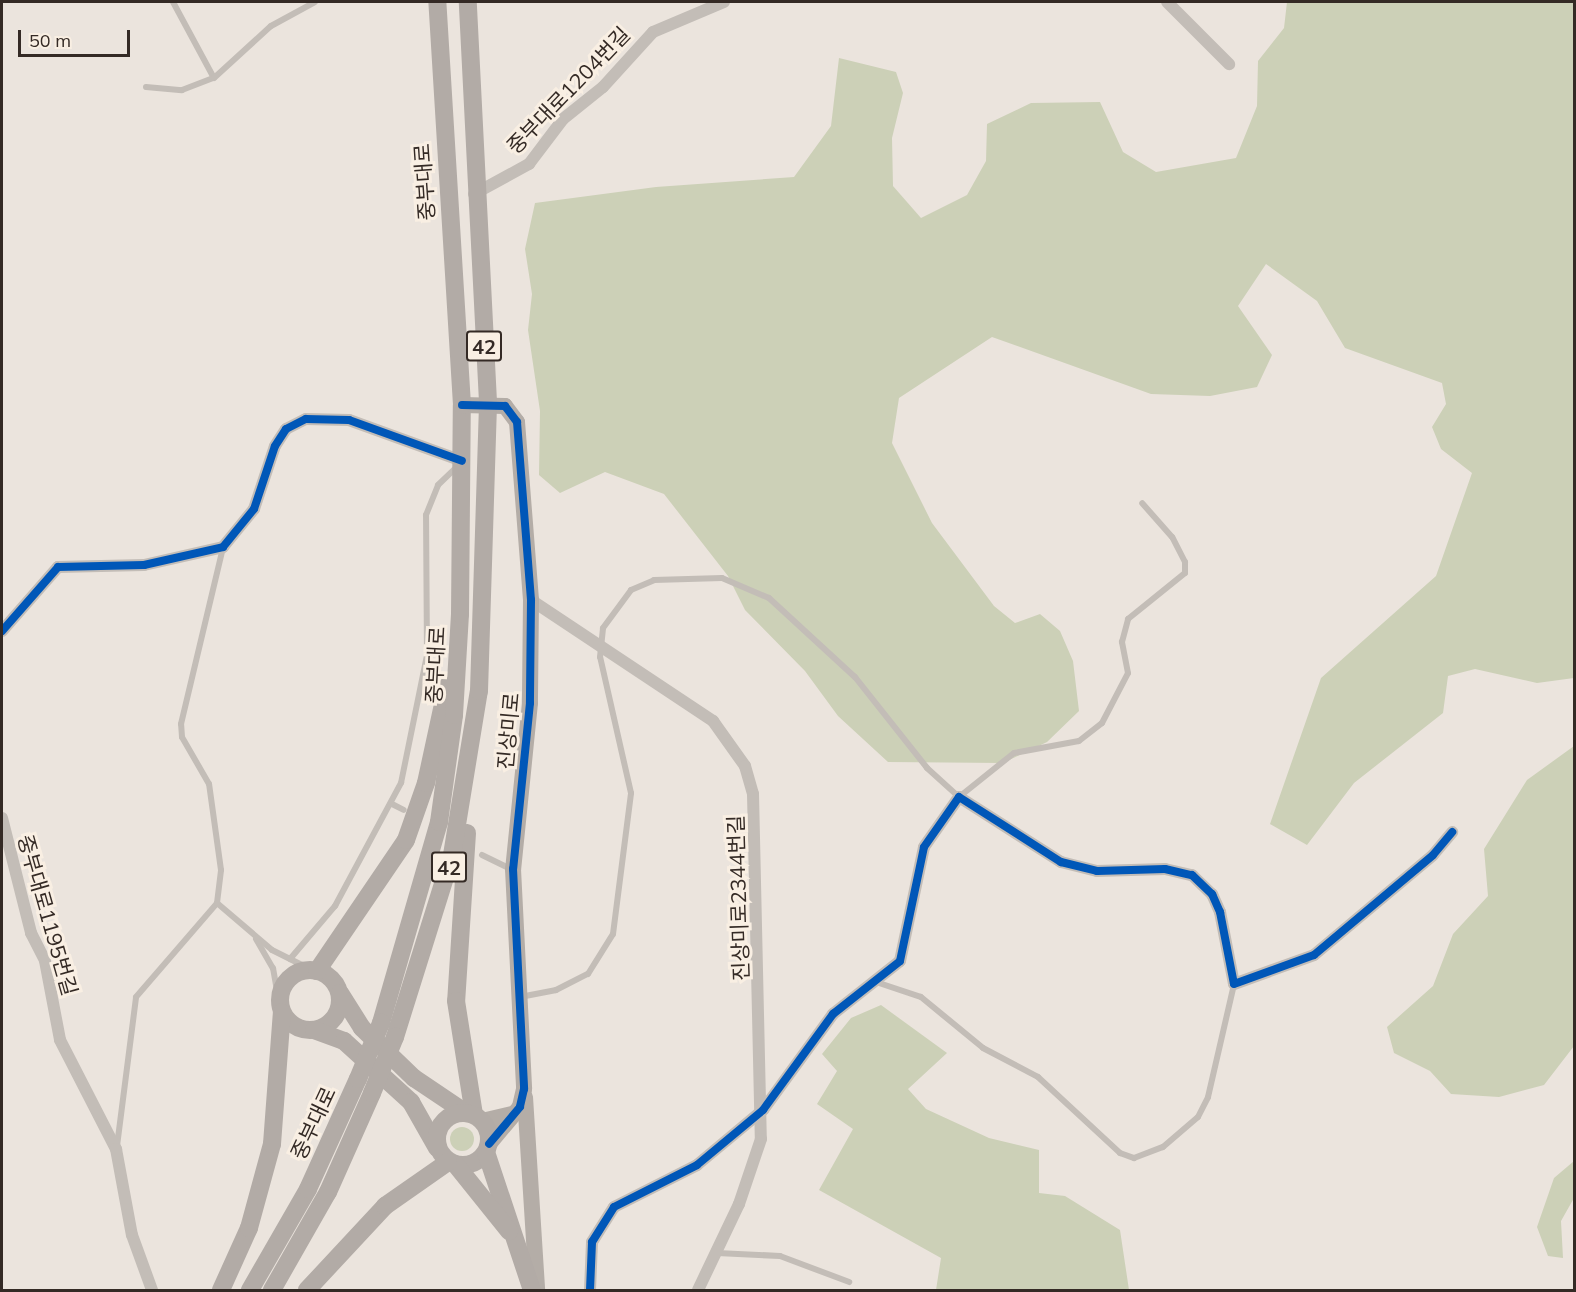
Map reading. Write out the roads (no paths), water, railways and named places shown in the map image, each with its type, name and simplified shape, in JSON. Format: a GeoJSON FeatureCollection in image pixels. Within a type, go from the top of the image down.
{"type":"FeatureCollection","features":[{"type":"Feature","properties":{"kind":"main road","name":"중부대로"},"geometry":{"type":"LineString","coordinates":[[250,1290],[308,1189],[381,1023],[439,822],[454,715],[460,614],[462,405],[437,2]]}},
{"type":"Feature","properties":{"kind":"main road","name":"중부대로"},"geometry":{"type":"LineString","coordinates":[[272,1290],[328,1192],[395,1037],[452,855],[479,691],[488,402],[474,195],[468,2]]}},
{"type":"Feature","properties":{"kind":"main road"},"geometry":{"type":"LineString","coordinates":[[314,970],[406,840],[430,764],[460,614]]}},
{"type":"Feature","properties":{"kind":"main road"},"geometry":{"type":"LineString","coordinates":[[479,691],[456,949],[458,1030],[474,1116],[487,1148],[532,1290]]}},
{"type":"Feature","properties":{"kind":"main road"},"geometry":{"type":"LineString","coordinates":[[221,1290],[249,1228],[267,1167],[280,1007],[291,975],[314,970],[329,976],[362,1028],[414,1078],[474,1116]]}},
{"type":"Feature","properties":{"kind":"main road"},"geometry":{"type":"LineString","coordinates":[[314,1030],[338,1013],[340,993]]}},
{"type":"Feature","properties":{"kind":"main road"},"geometry":{"type":"LineString","coordinates":[[280,1007],[295,1026],[344,1041],[411,1102],[447,1158],[488,1200],[524,1259]]}},
{"type":"Feature","properties":{"kind":"main road"},"geometry":{"type":"LineString","coordinates":[[447,1158],[442,1122],[474,1116]]}},
{"type":"Feature","properties":{"kind":"main road"},"geometry":{"type":"LineString","coordinates":[[447,1158],[473,1164],[487,1148]]}},
{"type":"Feature","properties":{"kind":"main road"},"geometry":{"type":"LineString","coordinates":[[307,1290],[385,1206],[447,1158]]}},
{"type":"Feature","properties":{"kind":"street","name":"중부대로1204번길"},"geometry":{"type":"LineString","coordinates":[[474,195],[529,164],[563,119],[603,87],[653,32],[724,2]]}},
{"type":"Feature","properties":{"kind":"street"},"geometry":{"type":"LineString","coordinates":[[1167,2],[1229,64]]}},
{"type":"Feature","properties":{"kind":"street"},"geometry":{"type":"LineString","coordinates":[[462,405],[488,402]]}},
{"type":"Feature","properties":{"kind":"street","name":"진상미로"},"geometry":{"type":"LineString","coordinates":[[488,402],[511,412],[520,433],[531,600],[530,692],[513,869],[517,997],[524,1089],[520,1107]]}},
{"type":"Feature","properties":{"kind":"street"},"geometry":{"type":"LineString","coordinates":[[2,631],[58,567],[144,565],[224,547],[254,509],[275,446],[286,429],[306,419],[349,420],[462,461]]}},
{"type":"Feature","properties":{"kind":"street","name":"진상미로2344번길"},"geometry":{"type":"LineString","coordinates":[[531,600],[601,643],[713,721],[745,766],[758,821],[763,1110],[756,1162],[698,1290]]}},
{"type":"Feature","properties":{"kind":"street"},"geometry":{"type":"LineString","coordinates":[[590,1290],[592,1242],[614,1207],[697,1165],[763,1110],[833,1014],[900,961],[924,847],[959,797],[1061,862],[1097,871],[1164,869],[1192,874],[1220,912],[1234,984],[1314,955],[1433,855],[1452,832]]}},
{"type":"Feature","properties":{"kind":"street","name":"중부대로1195번길"},"geometry":{"type":"LineString","coordinates":[[2,818],[31,933],[45,961],[60,1040],[116,1149],[132,1235],[152,1290]]}},
{"type":"Feature","properties":{"kind":"street"},"geometry":{"type":"LineString","coordinates":[[524,1089],[537,1290]]}},
{"type":"Feature","properties":{"kind":"street"},"geometry":{"type":"LineString","coordinates":[[474,1116],[504,1119],[520,1107]]}},
{"type":"Feature","properties":{"kind":"street"},"geometry":{"type":"LineString","coordinates":[[487,1148],[520,1107]]}},
{"type":"Feature","properties":{"kind":"lane"},"geometry":{"type":"LineString","coordinates":[[173,2],[214,78]]}},
{"type":"Feature","properties":{"kind":"lane"},"geometry":{"type":"LineString","coordinates":[[146,87],[182,90],[214,78],[271,26],[315,2]]}},
{"type":"Feature","properties":{"kind":"lane"},"geometry":{"type":"LineString","coordinates":[[290,959],[321,927],[392,804],[414,742],[423,693],[430,608],[426,515],[438,485],[462,461]]}},
{"type":"Feature","properties":{"kind":"lane"},"geometry":{"type":"LineString","coordinates":[[517,997],[556,990],[588,974],[613,934],[631,793],[603,677],[601,643],[611,616],[641,584],[700,577],[739,582],[769,598],[855,677],[927,768],[959,797],[1014,753],[1079,741],[1102,723],[1128,673],[1122,642],[1128,619],[1185,573],[1176,543],[1142,503]]}},
{"type":"Feature","properties":{"kind":"lane"},"geometry":{"type":"LineString","coordinates":[[116,1149],[136,997],[217,903],[221,870],[208,784],[182,736],[181,724],[224,547]]}},
{"type":"Feature","properties":{"kind":"lane"},"geometry":{"type":"LineString","coordinates":[[392,804],[404,810]]}},
{"type":"Feature","properties":{"kind":"lane"},"geometry":{"type":"LineString","coordinates":[[482,855],[513,869]]}},
{"type":"Feature","properties":{"kind":"lane"},"geometry":{"type":"LineString","coordinates":[[217,903],[252,933],[290,959],[314,970]]}},
{"type":"Feature","properties":{"kind":"lane"},"geometry":{"type":"LineString","coordinates":[[252,933],[273,968],[280,1007]]}},
{"type":"Feature","properties":{"kind":"lane"},"geometry":{"type":"LineString","coordinates":[[876,982],[921,997],[983,1048],[1038,1077],[1120,1153],[1134,1158],[1163,1147],[1198,1117],[1208,1097],[1234,984]]}},
{"type":"Feature","properties":{"kind":"lane"},"geometry":{"type":"LineString","coordinates":[[716,1253],[780,1256],[849,1282]]}}]}
